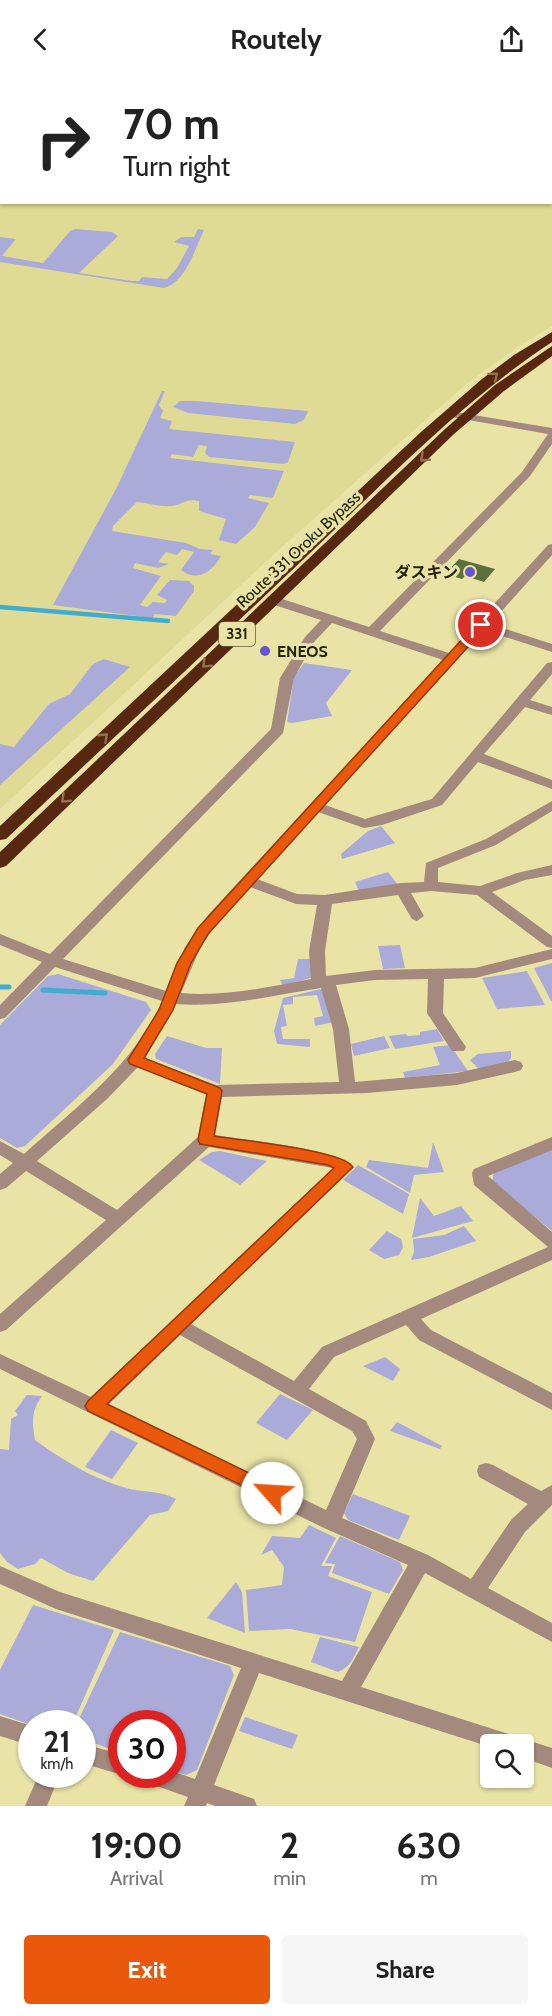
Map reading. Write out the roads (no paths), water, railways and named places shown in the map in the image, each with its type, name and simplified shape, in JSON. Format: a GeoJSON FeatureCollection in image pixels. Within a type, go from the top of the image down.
{"type":"FeatureCollection","features":[{"type":"Feature","properties":{"kind":"highway","name":"Route 331 Oroku Bypass"},"geometry":{"type":"LineString","coordinates":[[0,835],[449,414],[517,357],[552,336]]}},
{"type":"Feature","properties":{"kind":"highway","name":"Route 331 Oroku Bypass"},"geometry":{"type":"LineString","coordinates":[[0,862],[272,600],[467,418],[532,362],[552,350]]}},
{"type":"Feature","properties":{"kind":"street"},"geometry":{"type":"LineString","coordinates":[[372,632],[526,474],[552,433],[449,414]]}},
{"type":"Feature","properties":{"kind":"street"},"geometry":{"type":"LineString","coordinates":[[0,1184],[101,1095],[135,1060],[155,1031],[193,947],[214,917],[552,548]]}},
{"type":"Feature","properties":{"kind":"street"},"geometry":{"type":"LineString","coordinates":[[272,600],[451,658]]}},
{"type":"Feature","properties":{"kind":"street"},"geometry":{"type":"LineString","coordinates":[[0,1014],[279,730],[287,678],[309,640],[329,619]]}},
{"type":"Feature","properties":{"kind":"street"},"geometry":{"type":"LineString","coordinates":[[481,625],[552,648]]}},
{"type":"Feature","properties":{"kind":"street"},"geometry":{"type":"LineString","coordinates":[[315,806],[364,824],[377,822],[437,802],[552,666]]}},
{"type":"Feature","properties":{"kind":"street"},"geometry":{"type":"LineString","coordinates":[[523,702],[552,711]]}},
{"type":"Feature","properties":{"kind":"street"},"geometry":{"type":"LineString","coordinates":[[476,756],[552,785]]}},
{"type":"Feature","properties":{"kind":"street"},"geometry":{"type":"LineString","coordinates":[[431,886],[431,866],[491,842],[552,805]]}},
{"type":"Feature","properties":{"kind":"street"},"geometry":{"type":"LineString","coordinates":[[246,880],[296,899],[325,900],[401,888],[431,886],[481,891],[522,876],[552,870]]}},
{"type":"Feature","properties":{"kind":"street"},"geometry":{"type":"LineString","coordinates":[[401,888],[417,916]]}},
{"type":"Feature","properties":{"kind":"street"},"geometry":{"type":"LineString","coordinates":[[481,891],[552,943]]}},
{"type":"Feature","properties":{"kind":"street"},"geometry":{"type":"LineString","coordinates":[[325,900],[317,951],[323,982],[341,1029],[348,1088]]}},
{"type":"Feature","properties":{"kind":"street"},"geometry":{"type":"LineString","coordinates":[[0,939],[53,961],[171,998],[197,1000],[249,996],[375,975],[475,973],[552,954]]}},
{"type":"Feature","properties":{"kind":"street"},"geometry":{"type":"LineString","coordinates":[[436,975],[435,1013],[458,1047]]}},
{"type":"Feature","properties":{"kind":"street"},"geometry":{"type":"LineString","coordinates":[[135,1060],[215,1091],[348,1088],[390,1090],[457,1079],[486,1078],[515,1066]]}},
{"type":"Feature","properties":{"kind":"street"},"geometry":{"type":"LineString","coordinates":[[0,1325],[206,1140],[215,1091]]}},
{"type":"Feature","properties":{"kind":"street"},"geometry":{"type":"LineString","coordinates":[[94,1406],[345,1167],[331,1160],[206,1140]]}},
{"type":"Feature","properties":{"kind":"street"},"geometry":{"type":"LineString","coordinates":[[552,1143],[480,1173],[480,1181],[552,1242]]}},
{"type":"Feature","properties":{"kind":"street"},"geometry":{"type":"LineString","coordinates":[[0,1147],[118,1220]]}},
{"type":"Feature","properties":{"kind":"street"},"geometry":{"type":"LineString","coordinates":[[297,1391],[328,1352],[552,1253]]}},
{"type":"Feature","properties":{"kind":"street"},"geometry":{"type":"LineString","coordinates":[[408,1316],[425,1335],[552,1402]]}},
{"type":"Feature","properties":{"kind":"street"},"geometry":{"type":"LineString","coordinates":[[178,1326],[359,1426],[366,1439],[332,1522]]}},
{"type":"Feature","properties":{"kind":"street"},"geometry":{"type":"LineString","coordinates":[[0,1361],[332,1522],[421,1561],[552,1633]]}},
{"type":"Feature","properties":{"kind":"street"},"geometry":{"type":"LineString","coordinates":[[475,1590],[518,1526],[547,1498],[527,1492],[486,1471]]}},
{"type":"Feature","properties":{"kind":"street"},"geometry":{"type":"LineString","coordinates":[[348,1691],[421,1561]]}},
{"type":"Feature","properties":{"kind":"street"},"geometry":{"type":"LineString","coordinates":[[0,1575],[56,1600],[481,1734]]}},
{"type":"Feature","properties":{"kind":"street"},"geometry":{"type":"LineString","coordinates":[[198,1798],[253,1663]]}},
{"type":"Feature","properties":{"kind":"street"},"geometry":{"type":"LineString","coordinates":[[0,1726],[18,1732]]}},
{"type":"Feature","properties":{"kind":"street"},"geometry":{"type":"LineString","coordinates":[[534,1752],[552,1758]]}},
{"type":"Feature","properties":{"kind":"street"},"geometry":{"type":"LineString","coordinates":[[36,1806],[44,1788]]}},
{"type":"Feature","properties":{"kind":"street"},"geometry":{"type":"LineString","coordinates":[[178,1788],[198,1798],[246,1806]]}},
{"type":"Feature","properties":{"kind":"waterway"},"geometry":{"type":"LineString","coordinates":[[0,607],[168,621]]}},
{"type":"Feature","properties":{"kind":"waterway"},"geometry":{"type":"LineString","coordinates":[[0,987],[9,987]]}},
{"type":"Feature","properties":{"kind":"waterway"},"geometry":{"type":"LineString","coordinates":[[43,990],[105,993]]}},
{"type":"Feature","properties":{"kind":"place","name":"ダスキン"},"geometry":{"type":"Point","coordinates":[470,572]}},
{"type":"Feature","properties":{"kind":"place","name":"ENEOS"},"geometry":{"type":"Point","coordinates":[265,651]}}]}
